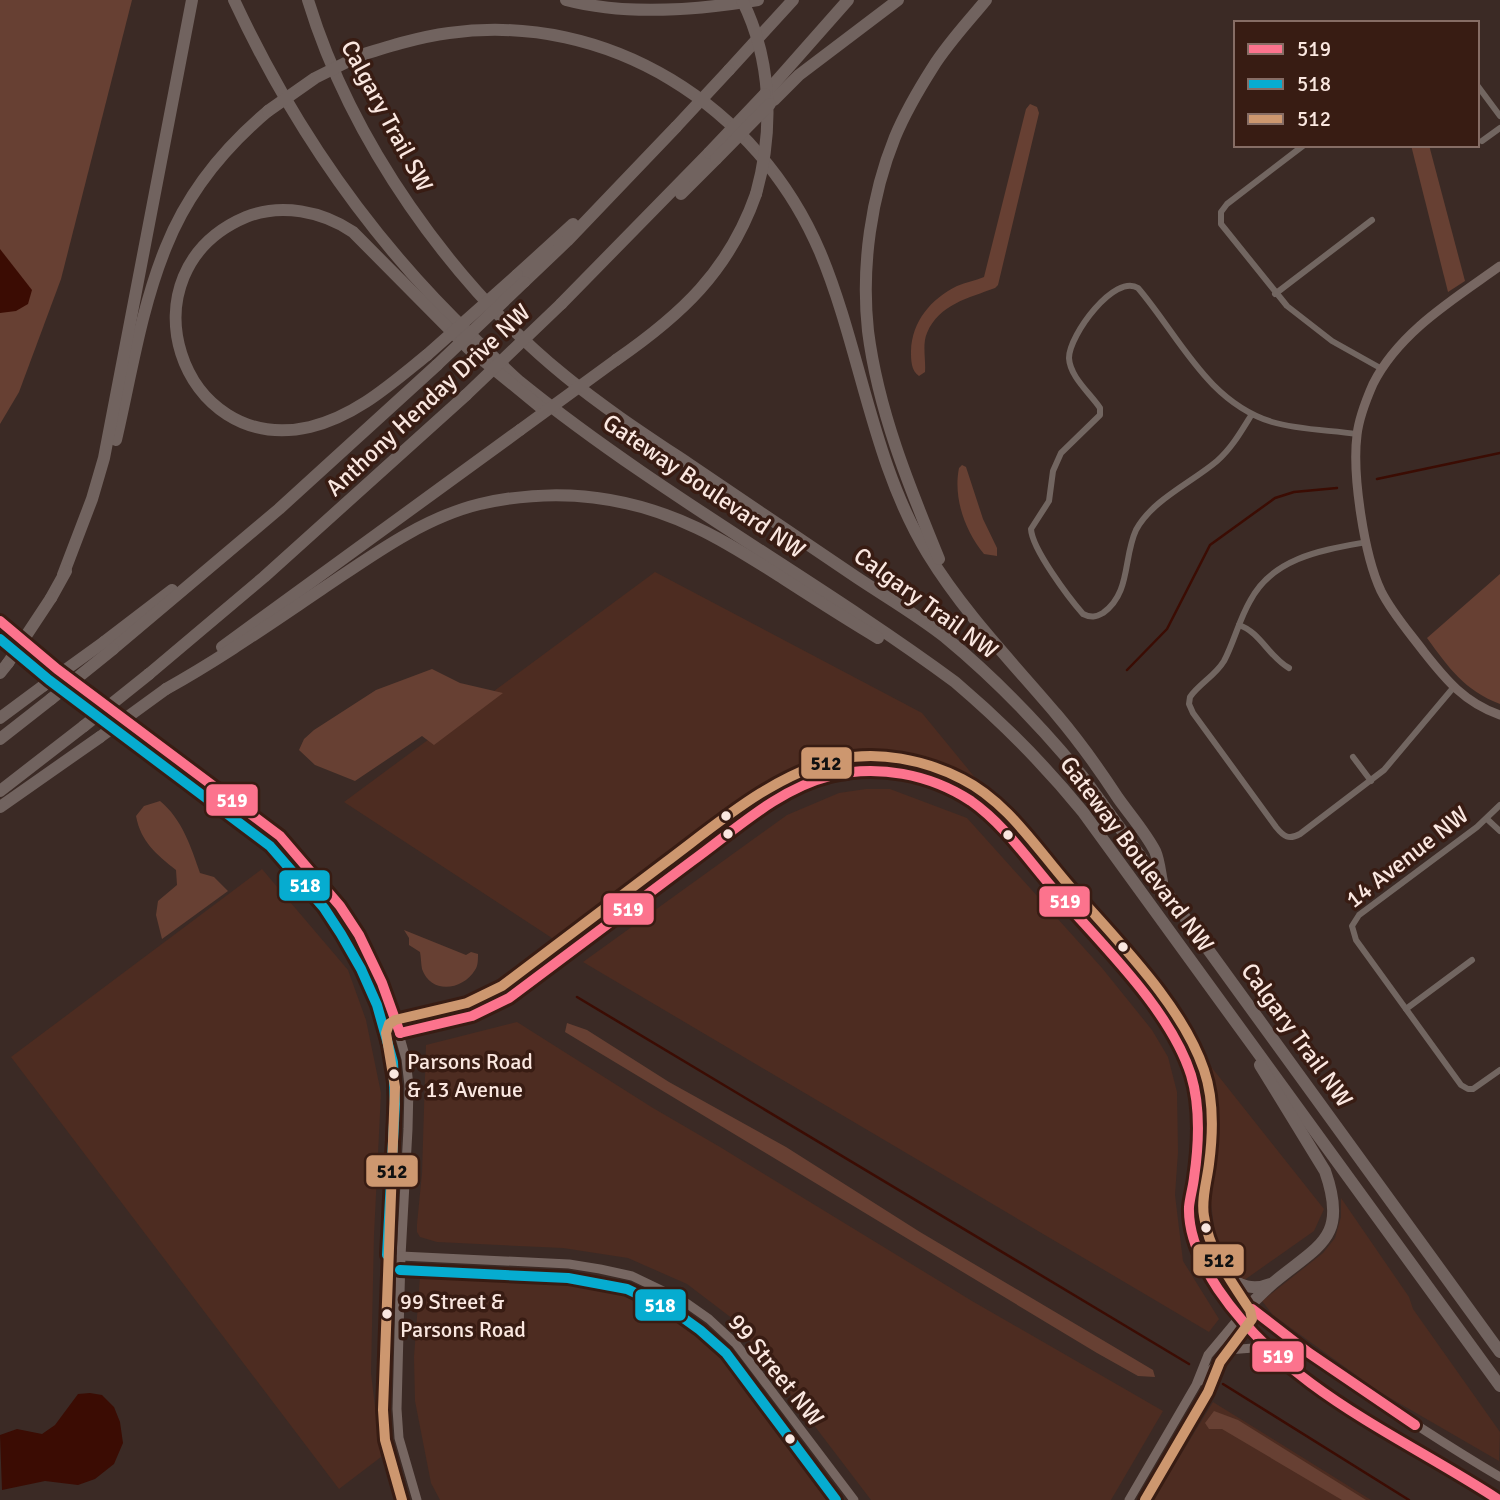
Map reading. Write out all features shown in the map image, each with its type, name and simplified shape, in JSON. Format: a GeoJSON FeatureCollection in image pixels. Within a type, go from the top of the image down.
{"type":"FeatureCollection","features":[{"type":"Feature","properties":{"kind":"highway"},"geometry":{"type":"LineString","coordinates":[[4,668],[51,598],[63,575],[92,499],[104,458],[192,0]]}},
{"type":"Feature","properties":{"kind":"highway","name":"Gateway Boulevard NW"},"geometry":{"type":"LineString","coordinates":[[234,0],[298,123],[358,209],[408,270],[507,370],[630,462],[923,659],[991,713],[1052,774],[1083,812],[1245,1033],[1500,1386]]}},
{"type":"Feature","properties":{"kind":"highway","name":"Calgary Trail SW"},"geometry":{"type":"LineString","coordinates":[[308,0],[339,81],[380,158],[415,212],[455,264],[501,316],[533,348],[588,394]]}},
{"type":"Feature","properties":{"kind":"highway"},"geometry":{"type":"LineString","coordinates":[[566,0],[621,7],[689,10],[758,0]]}},
{"type":"Feature","properties":{"kind":"highway"},"geometry":{"type":"LineString","coordinates":[[0,807],[616,360],[679,313],[702,290],[733,247],[748,218],[766,147],[768,101],[760,49],[742,0]]}},
{"type":"Feature","properties":{"kind":"highway"},"geometry":{"type":"LineString","coordinates":[[630,462],[565,425],[526,397],[461,341],[353,232],[323,217],[302,212],[259,212],[233,223],[215,236],[199,252],[185,275],[177,299],[176,338],[180,355],[191,378],[204,396],[222,411],[262,428],[308,428],[332,420],[362,405],[427,355],[521,279],[590,207],[644,162],[793,0]]}},
{"type":"Feature","properties":{"kind":"highway","name":"Anthony Henday Drive NW"},"geometry":{"type":"LineString","coordinates":[[0,791],[149,674],[264,577],[466,395],[713,156],[769,97],[848,0]]}},
{"type":"Feature","properties":{"kind":"highway"},"geometry":{"type":"LineString","coordinates":[[769,97],[898,0]]}},
{"type":"Feature","properties":{"kind":"highway"},"geometry":{"type":"LineString","coordinates":[[949,584],[905,473],[873,359],[867,308],[869,239],[875,206],[895,137],[935,64],[986,0]]}},
{"type":"Feature","properties":{"kind":"highway"},"geometry":{"type":"LineString","coordinates":[[63,575],[78,553],[106,478],[141,331],[166,245],[207,174],[230,146],[268,111],[315,78],[361,55],[452,32],[504,30],[539,33],[583,42],[612,51],[668,76],[710,105],[746,139],[792,199],[818,250],[832,286],[888,464],[928,555],[985,631],[1060,719],[1102,774],[1156,853],[1164,888]]}},
{"type":"Feature","properties":{"kind":"highway","name":"Anthony Henday Drive NW"},"geometry":{"type":"LineString","coordinates":[[0,739],[51,699],[109,646],[236,547],[437,365],[521,279]]}},
{"type":"Feature","properties":{"kind":"highway","name":"Calgary Trail NW"},"geometry":{"type":"LineString","coordinates":[[588,394],[942,635],[1045,731],[1083,777],[1500,1352]]}},
{"type":"Feature","properties":{"kind":"highway"},"geometry":{"type":"LineString","coordinates":[[166,689],[216,661],[413,531],[479,504],[537,495],[630,502],[699,528],[894,649],[923,659]]}},
{"type":"Feature","properties":{"kind":"highway"},"geometry":{"type":"LineString","coordinates":[[0,718],[43,686],[109,646]]}},
{"type":"Feature","properties":{"kind":"highway"},"geometry":{"type":"LineString","coordinates":[[1225,1275],[1236,1283],[1250,1287],[1273,1282],[1312,1254],[1326,1238],[1332,1225],[1334,1200],[1325,1171],[1268,1081],[1245,1033]]}},
{"type":"Feature","properties":{"kind":"highway"},"geometry":{"type":"LineString","coordinates":[[1254,1310],[1273,1282]]}},
{"type":"Feature","properties":{"kind":"highway"},"geometry":{"type":"LineString","coordinates":[[1469,1311],[1500,1341]]}},
{"type":"Feature","properties":{"kind":"street"},"geometry":{"type":"LineString","coordinates":[[1479,88],[1500,116]]}},
{"type":"Feature","properties":{"kind":"street"},"geometry":{"type":"LineString","coordinates":[[1482,141],[1500,128]]}},
{"type":"Feature","properties":{"kind":"street"},"geometry":{"type":"LineString","coordinates":[[1301,147],[1227,204],[1220,215],[1221,223],[1275,294],[1314,328],[1382,369]]}},
{"type":"Feature","properties":{"kind":"street"},"geometry":{"type":"LineString","coordinates":[[1275,294],[1372,220]]}},
{"type":"Feature","properties":{"kind":"street"},"geometry":{"type":"LineString","coordinates":[[1500,266],[1413,332],[1382,369],[1365,404],[1357,434],[1357,473],[1367,542],[1375,577],[1388,603],[1453,688],[1471,701],[1500,715]]}},
{"type":"Feature","properties":{"kind":"street"},"geometry":{"type":"LineString","coordinates":[[1252,414],[1220,458],[1152,510],[1142,522],[1133,539],[1125,580],[1117,597],[1101,614],[1090,617],[1080,610],[1043,558],[1033,540],[1031,529],[1049,501],[1052,476],[1061,453],[1100,415],[1100,408],[1071,368],[1070,352],[1073,340],[1085,319],[1097,306],[1124,286],[1132,284],[1141,291],[1211,384],[1252,414],[1286,425],[1357,434]]}},
{"type":"Feature","properties":{"kind":"street"},"geometry":{"type":"LineString","coordinates":[[1367,542],[1315,551],[1288,564],[1257,590],[1223,663],[1214,675],[1193,693],[1189,701],[1193,713],[1276,827],[1288,838],[1300,834],[1371,780],[1396,757],[1453,688]]}},
{"type":"Feature","properties":{"kind":"street"},"geometry":{"type":"LineString","coordinates":[[0,621],[189,767],[250,825],[272,843],[293,855],[322,885],[351,923],[383,982],[400,1033],[409,1086],[397,1409],[399,1438],[418,1500]]}},
{"type":"Feature","properties":{"kind":"street"},"geometry":{"type":"LineString","coordinates":[[1239,625],[1250,630],[1275,659],[1289,668]]}},
{"type":"Feature","properties":{"kind":"street"},"geometry":{"type":"LineString","coordinates":[[1353,757],[1371,780]]}},
{"type":"Feature","properties":{"kind":"street"},"geometry":{"type":"LineString","coordinates":[[400,1033],[472,1016],[509,999],[717,842],[787,793],[821,778],[841,773],[879,770],[906,773],[938,783],[957,792],[992,817],[1165,1022],[1185,1059],[1196,1099],[1198,1137],[1189,1206],[1196,1247],[1209,1275],[1238,1317],[1277,1359],[1297,1376],[1343,1407],[1499,1500]]}},
{"type":"Feature","properties":{"kind":"street","name":"14 Avenue NW"},"geometry":{"type":"LineString","coordinates":[[1406,1009],[1356,940],[1352,926],[1359,915],[1487,819],[1500,805]]}},
{"type":"Feature","properties":{"kind":"street","name":"14 Avenue NW"},"geometry":{"type":"LineString","coordinates":[[1487,819],[1500,831]]}},
{"type":"Feature","properties":{"kind":"street"},"geometry":{"type":"LineString","coordinates":[[1472,960],[1406,1009],[1458,1082],[1468,1089],[1478,1086],[1500,1070]]}},
{"type":"Feature","properties":{"kind":"street"},"geometry":{"type":"LineString","coordinates":[[1194,1182],[1211,1246],[1225,1275],[1254,1310],[1309,1353],[1401,1415],[1500,1476]]}},
{"type":"Feature","properties":{"kind":"street","name":"99 Street NW"},"geometry":{"type":"LineString","coordinates":[[401,1256],[569,1264],[632,1276],[673,1295],[709,1319],[736,1344],[854,1500]]}},
{"type":"Feature","properties":{"kind":"street"},"geometry":{"type":"LineString","coordinates":[[1129,1500],[1196,1385],[1208,1355],[1238,1317],[1254,1310]]}},
{"type":"Feature","properties":{"kind":"street"},"geometry":{"type":"LineString","coordinates":[[1196,1385],[1247,1327],[1254,1310]]}},
{"type":"Feature","properties":{"kind":"street"},"geometry":{"type":"LineString","coordinates":[[1228,1350],[1253,1348],[1277,1359]]}},
{"type":"Feature","properties":{"kind":"shaded area"},"geometry":{"type":"Polygon","coordinates":[[[0,0],[132,0],[61,279],[19,392],[0,424],[0,0]]]}},
{"type":"Feature","properties":{"kind":"shaded area"},"geometry":{"type":"Polygon","coordinates":[[[1030,104],[1037,107],[1039,113],[998,285],[956,303],[932,323],[924,347],[925,372],[919,376],[911,362],[911,351],[919,321],[939,297],[960,285],[984,277],[1026,109],[1030,104]]]}},
{"type":"Feature","properties":{"kind":"shaded area"},"geometry":{"type":"Polygon","coordinates":[[[1412,147],[1430,147],[1465,281],[1448,292],[1412,147]]]}},
{"type":"Feature","properties":{"kind":"shaded area"},"geometry":{"type":"Polygon","coordinates":[[[0,249],[32,290],[28,304],[16,311],[0,313],[0,249]]]}},
{"type":"Feature","properties":{"kind":"shaded area"},"geometry":{"type":"Polygon","coordinates":[[[962,465],[966,467],[983,519],[997,548],[997,556],[984,554],[966,525],[958,491],[959,468],[962,465]]]}},
{"type":"Feature","properties":{"kind":"shaded area"},"geometry":{"type":"Polygon","coordinates":[[[655,572],[922,713],[995,802],[969,782],[925,763],[874,757],[819,765],[784,779],[721,815],[558,942],[344,802],[655,572]]]}},
{"type":"Feature","properties":{"kind":"shaded area"},"geometry":{"type":"Polygon","coordinates":[[[1500,574],[1500,704],[1467,685],[1427,638],[1500,574]]]}},
{"type":"Feature","properties":{"kind":"shaded area"},"geometry":{"type":"Polygon","coordinates":[[[432,669],[460,683],[503,693],[434,745],[422,736],[355,781],[315,765],[299,750],[304,739],[314,730],[376,690],[432,669]]]}},
{"type":"Feature","properties":{"kind":"shaded area"},"geometry":{"type":"Polygon","coordinates":[[[890,789],[967,818],[1102,968],[1152,1030],[1168,1057],[1177,1092],[1178,1152],[1175,1195],[1183,1261],[1219,1319],[1209,1332],[583,962],[787,815],[839,793],[890,789]]]}},
{"type":"Feature","properties":{"kind":"shaded area"},"geometry":{"type":"Polygon","coordinates":[[[160,801],[180,825],[200,873],[214,877],[228,891],[162,939],[156,915],[158,901],[177,885],[176,870],[156,853],[146,840],[136,816],[144,806],[160,801]]]}},
{"type":"Feature","properties":{"kind":"shaded area"},"geometry":{"type":"Polygon","coordinates":[[[262,869],[348,970],[366,1020],[381,1093],[371,1373],[381,1457],[339,1489],[11,1057],[262,869]]]}},
{"type":"Feature","properties":{"kind":"shaded area"},"geometry":{"type":"Polygon","coordinates":[[[404,930],[466,955],[471,952],[478,954],[476,968],[470,977],[455,985],[447,987],[432,983],[422,969],[420,952],[409,945],[409,938],[404,930]]]}},
{"type":"Feature","properties":{"kind":"shaded area"},"geometry":{"type":"Polygon","coordinates":[[[517,1022],[653,1108],[972,1301],[1163,1411],[1111,1500],[871,1500],[733,1319],[687,1284],[628,1258],[563,1248],[437,1242],[420,1237],[417,1224],[422,1173],[426,1045],[517,1022]]]}},
{"type":"Feature","properties":{"kind":"shaded area"},"geometry":{"type":"Polygon","coordinates":[[[567,1023],[587,1030],[669,1082],[786,1147],[920,1232],[1153,1370],[1155,1377],[1138,1376],[1097,1353],[565,1032],[567,1023]]]}},
{"type":"Feature","properties":{"kind":"shaded area"},"geometry":{"type":"Polygon","coordinates":[[[1193,1044],[1324,1209],[1314,1231],[1243,1281],[1224,1264],[1215,1235],[1208,1179],[1211,1103],[1193,1044]]]}},
{"type":"Feature","properties":{"kind":"shaded area"},"geometry":{"type":"Polygon","coordinates":[[[1341,1198],[1409,1297],[1413,1309],[1500,1432],[1499,1461],[1378,1391],[1273,1315],[1262,1301],[1323,1253],[1335,1238],[1341,1217],[1341,1198]]]}},
{"type":"Feature","properties":{"kind":"shaded area"},"geometry":{"type":"Polygon","coordinates":[[[420,1277],[530,1280],[612,1289],[679,1320],[730,1363],[831,1500],[440,1500],[431,1483],[415,1401],[414,1357],[420,1277]]]}},
{"type":"Feature","properties":{"kind":"shaded area"},"geometry":{"type":"Polygon","coordinates":[[[78,1394],[102,1395],[114,1407],[120,1422],[123,1443],[114,1464],[95,1479],[78,1485],[45,1481],[2,1490],[0,1435],[17,1429],[42,1434],[55,1425],[78,1394]]]}},
{"type":"Feature","properties":{"kind":"shaded area"},"geometry":{"type":"Polygon","coordinates":[[[1213,1402],[1371,1500],[1153,1500],[1213,1402]]]}},
{"type":"Feature","properties":{"kind":"shaded area"},"geometry":{"type":"Polygon","coordinates":[[[1214,1411],[1238,1420],[1366,1500],[1342,1500],[1222,1429],[1209,1429],[1205,1423],[1214,1411]]]}},
{"type":"Feature","properties":{"kind":"waterway"},"geometry":{"type":"LineString","coordinates":[[1377,479],[1500,453]]}},
{"type":"Feature","properties":{"kind":"waterway"},"geometry":{"type":"LineString","coordinates":[[1127,670],[1167,629],[1210,545],[1275,498],[1294,492],[1337,488]]}},
{"type":"Feature","properties":{"kind":"waterway"},"geometry":{"type":"LineString","coordinates":[[577,997],[1189,1364]]}},
{"type":"Feature","properties":{"kind":"waterway"},"geometry":{"type":"LineString","coordinates":[[1223,1384],[1409,1500]]}},
{"type":"Feature","properties":{"kind":"transit line","name":"519"},"geometry":{"type":"LineString","coordinates":[[0,621],[57,669],[280,836],[340,906],[359,935],[382,983],[400,1033]]}},
{"type":"Feature","properties":{"kind":"transit line","name":"518"},"geometry":{"type":"LineString","coordinates":[[0,639],[49,680],[270,846],[324,908],[341,934],[377,1005],[393,1062],[395,1104],[387,1255]]}},
{"type":"Feature","properties":{"kind":"transit line","name":"512"},"geometry":{"type":"LineString","coordinates":[[402,1500],[385,1440],[383,1410],[395,1087],[386,1033],[389,1024],[395,1020],[467,1003],[502,986],[768,788],[813,767],[836,760],[868,756],[917,762],[948,772],[978,788],[1006,812],[1163,995],[1193,1045],[1204,1070],[1210,1093],[1212,1129],[1204,1216],[1216,1254],[1250,1310],[1252,1319],[1220,1362],[1208,1392],[1145,1500]]}},
{"type":"Feature","properties":{"kind":"transit line","name":"519"},"geometry":{"type":"LineString","coordinates":[[400,1033],[472,1016],[509,998],[741,824],[793,790],[830,776],[866,771],[903,774],[938,784],[971,801],[1006,832],[1133,979],[1168,1026],[1191,1075],[1196,1100],[1197,1152],[1189,1207],[1191,1229],[1202,1261],[1218,1289],[1246,1324],[1277,1356],[1311,1383],[1385,1432],[1499,1500]]}},
{"type":"Feature","properties":{"kind":"transit line","name":"518"},"geometry":{"type":"LineString","coordinates":[[400,1270],[568,1278],[627,1289],[675,1312],[726,1353],[836,1500]]}},
{"type":"Feature","properties":{"kind":"transit line","name":"519"},"geometry":{"type":"LineString","coordinates":[[1252,1309],[1309,1353],[1415,1425]]}},
{"type":"Feature","properties":{"kind":"place","name":"Parsons Road & 13 Avenue"},"geometry":{"type":"Point","coordinates":[394,1074]}},
{"type":"Feature","properties":{"kind":"place","name":"99 Street & Parsons Road"},"geometry":{"type":"Point","coordinates":[387,1314]}}]}
